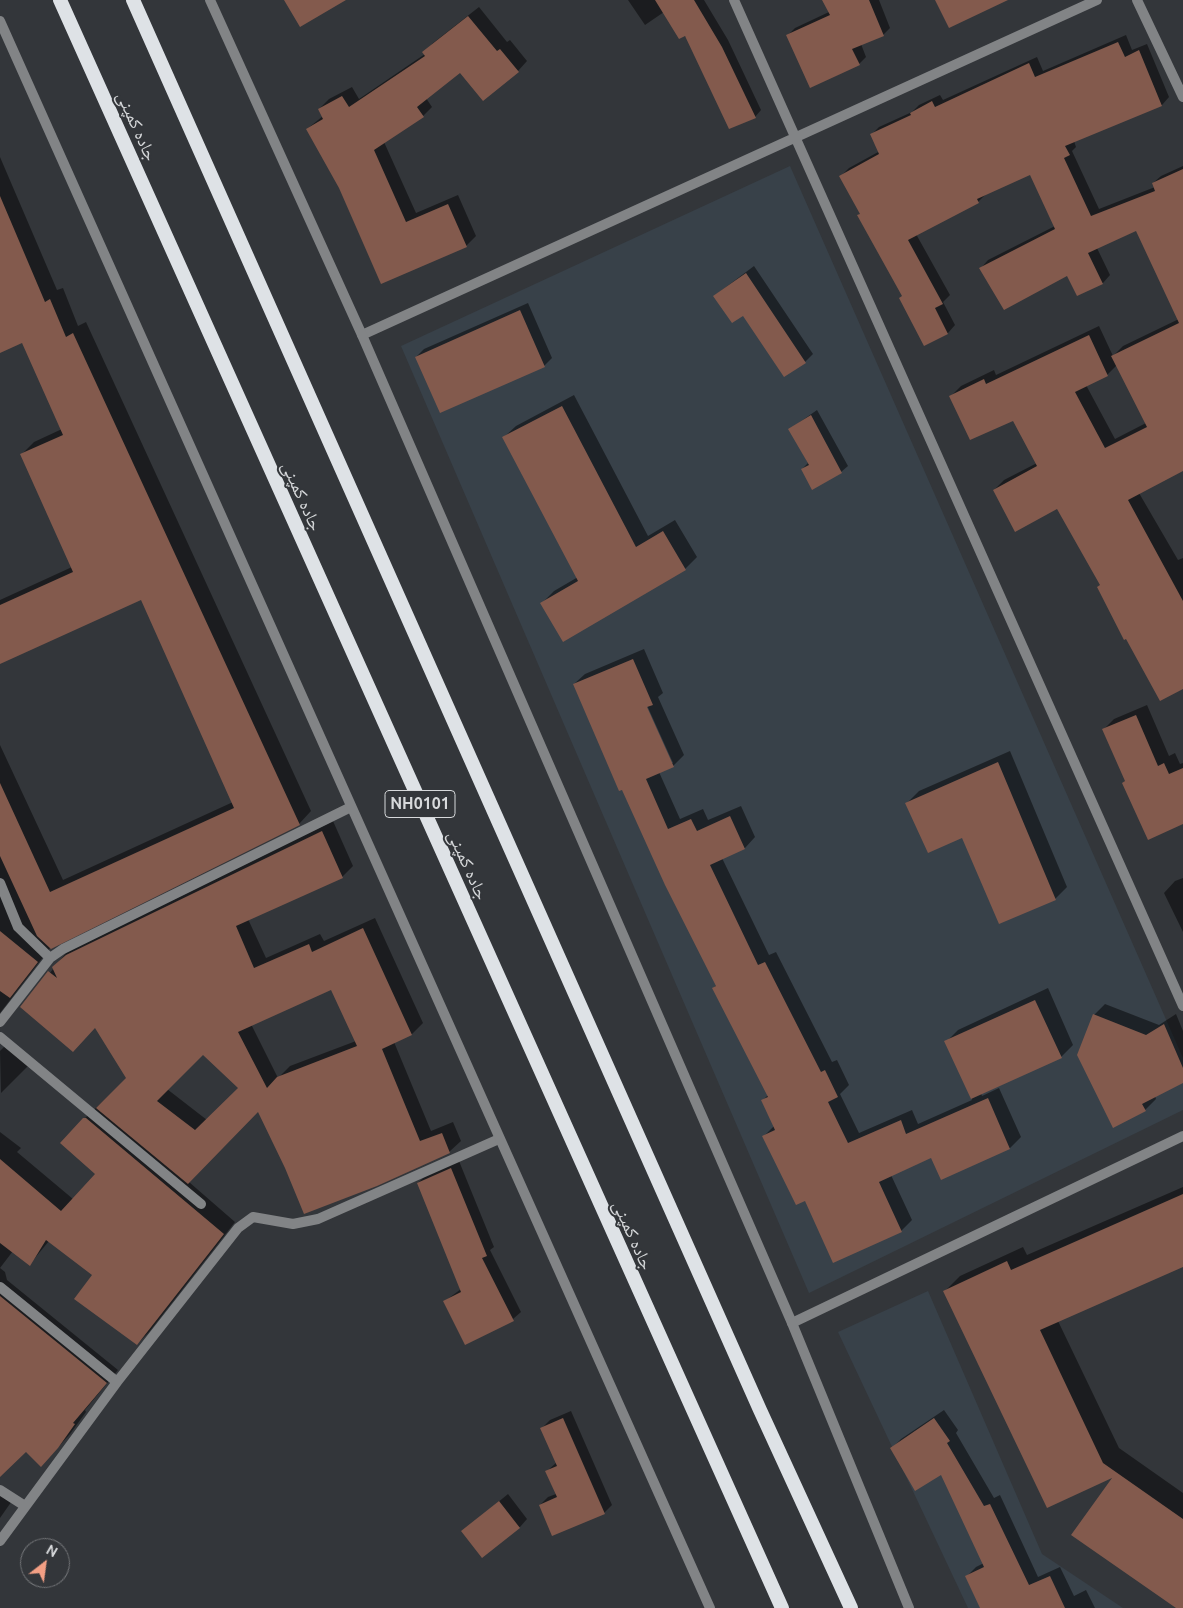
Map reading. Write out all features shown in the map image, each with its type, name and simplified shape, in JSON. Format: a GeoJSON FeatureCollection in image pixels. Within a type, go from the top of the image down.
{"type":"FeatureCollection","features":[{"type":"Feature","properties":{"kind":"highway","name":"جاده کمپنی"},"geometry":{"type":"LineString","coordinates":[[60,0],[782,1608]]}},
{"type":"Feature","properties":{"kind":"highway"},"geometry":{"type":"LineString","coordinates":[[133,0],[760,1410],[851,1608]]}},
{"type":"Feature","properties":{"kind":"street"},"geometry":{"type":"LineString","coordinates":[[210,0],[362,335],[792,1323],[909,1608]]}},
{"type":"Feature","properties":{"kind":"street"},"geometry":{"type":"LineString","coordinates":[[734,0],[1183,1006]]}},
{"type":"Feature","properties":{"kind":"street"},"geometry":{"type":"LineString","coordinates":[[362,335],[1097,0]]}},
{"type":"Feature","properties":{"kind":"street"},"geometry":{"type":"LineString","coordinates":[[1137,0],[1183,98]]}},
{"type":"Feature","properties":{"kind":"street"},"geometry":{"type":"LineString","coordinates":[[0,21],[710,1608]]}},
{"type":"Feature","properties":{"kind":"street"},"geometry":{"type":"LineString","coordinates":[[0,1022],[50,958],[63,949],[351,807]]}},
{"type":"Feature","properties":{"kind":"street"},"geometry":{"type":"LineString","coordinates":[[0,883],[18,927],[50,958]]}},
{"type":"Feature","properties":{"kind":"street"},"geometry":{"type":"LineString","coordinates":[[0,1037],[201,1204]]}},
{"type":"Feature","properties":{"kind":"street"},"geometry":{"type":"LineString","coordinates":[[792,1323],[1183,1136]]}},
{"type":"Feature","properties":{"kind":"street"},"geometry":{"type":"LineString","coordinates":[[0,1542],[117,1382],[238,1228],[253,1217],[293,1224],[318,1219],[499,1139]]}},
{"type":"Feature","properties":{"kind":"street"},"geometry":{"type":"LineString","coordinates":[[0,1286],[117,1382]]}},
{"type":"Feature","properties":{"kind":"street"},"geometry":{"type":"LineString","coordinates":[[0,1490],[25,1506]]}},
{"type":"Feature","properties":{"kind":"shaded area"},"geometry":{"type":"Polygon","coordinates":[[[790,166],[1183,1058],[1183,1110],[809,1293],[401,346],[790,166]]]}},
{"type":"Feature","properties":{"kind":"shaded area"},"geometry":{"type":"Polygon","coordinates":[[[928,1291],[1042,1554],[1123,1608],[968,1608],[838,1332],[928,1291]]]}},
{"type":"Feature","properties":{"kind":"building"},"geometry":{"type":"Polygon","coordinates":[[[284,0],[346,0],[300,27],[284,0]]]}},
{"type":"Feature","properties":{"kind":"building"},"geometry":{"type":"Polygon","coordinates":[[[655,0],[694,0],[722,47],[756,118],[729,129],[685,36],[679,39],[655,0]]]}},
{"type":"Feature","properties":{"kind":"building"},"geometry":{"type":"Polygon","coordinates":[[[822,0],[869,0],[884,36],[852,49],[860,65],[810,88],[786,35],[830,15],[822,0]]]}},
{"type":"Feature","properties":{"kind":"building"},"geometry":{"type":"Polygon","coordinates":[[[935,0],[1008,0],[949,28],[935,0]]]}},
{"type":"Feature","properties":{"kind":"building"},"geometry":{"type":"Polygon","coordinates":[[[468,16],[497,51],[500,49],[519,72],[483,101],[460,73],[417,107],[424,117],[374,150],[406,222],[448,204],[467,247],[381,284],[339,188],[306,129],[323,119],[318,109],[342,96],[349,107],[425,56],[422,52],[468,16]]]}},
{"type":"Feature","properties":{"kind":"building"},"geometry":{"type":"Polygon","coordinates":[[[1118,42],[1125,57],[1139,50],[1162,106],[1065,146],[1070,155],[1064,158],[1091,216],[1155,191],[1152,183],[1183,169],[1183,471],[1128,500],[1183,601],[1183,689],[1160,701],[1126,639],[1124,640],[1097,587],[1100,585],[1057,509],[1015,532],[993,490],[1037,466],[1013,421],[970,440],[949,396],[984,379],[986,384],[1089,335],[1108,376],[1075,392],[1105,448],[1147,427],[1111,356],[1179,323],[1136,231],[1088,253],[1103,284],[1077,296],[1067,276],[1004,310],[979,268],[1055,229],[1030,175],[977,199],[979,203],[908,240],[943,304],[935,308],[948,334],[924,346],[899,298],[902,296],[857,215],[860,214],[839,176],[879,154],[870,134],[911,115],[910,113],[932,101],[935,107],[1029,63],[1035,77],[1118,42]]]}},
{"type":"Feature","properties":{"kind":"building"},"geometry":{"type":"Polygon","coordinates":[[[0,196],[45,302],[50,299],[66,337],[73,333],[300,825],[51,949],[37,936],[0,856],[0,783],[50,892],[234,808],[141,600],[0,664],[0,605],[73,572],[20,454],[63,435],[22,343],[0,353],[0,196]]]}},
{"type":"Feature","properties":{"kind":"building"},"geometry":{"type":"Polygon","coordinates":[[[746,273],[806,363],[784,377],[743,316],[732,323],[713,296],[746,273]]]}},
{"type":"Feature","properties":{"kind":"building"},"geometry":{"type":"Polygon","coordinates":[[[520,310],[545,367],[440,413],[415,357],[520,310]]]}},
{"type":"Feature","properties":{"kind":"building"},"geometry":{"type":"Polygon","coordinates":[[[562,406],[636,547],[663,531],[686,570],[563,642],[540,603],[578,581],[502,437],[562,406]]]}},
{"type":"Feature","properties":{"kind":"building"},"geometry":{"type":"Polygon","coordinates":[[[811,415],[842,473],[812,490],[801,469],[809,465],[788,429],[811,415]]]}},
{"type":"Feature","properties":{"kind":"building"},"geometry":{"type":"Polygon","coordinates":[[[633,659],[653,705],[647,707],[674,767],[646,779],[668,829],[691,819],[697,831],[730,816],[745,849],[710,865],[758,965],[765,962],[821,1072],[825,1070],[838,1097],[828,1102],[848,1143],[901,1120],[906,1134],[988,1098],[1010,1149],[941,1180],[931,1158],[879,1182],[902,1232],[833,1263],[805,1201],[796,1205],[762,1136],[775,1130],[761,1100],[768,1097],[712,988],[716,986],[665,885],[622,790],[619,791],[573,684],[633,659]]]}},
{"type":"Feature","properties":{"kind":"building"},"geometry":{"type":"Polygon","coordinates":[[[1136,715],[1158,766],[1164,763],[1169,774],[1183,768],[1183,824],[1148,840],[1122,783],[1125,781],[1102,729],[1136,715]]]}},
{"type":"Feature","properties":{"kind":"building"},"geometry":{"type":"Polygon","coordinates":[[[998,762],[1056,900],[999,924],[962,838],[928,853],[905,803],[998,762]]]}},
{"type":"Feature","properties":{"kind":"building"},"geometry":{"type":"Polygon","coordinates":[[[322,831],[343,878],[236,926],[254,968],[309,944],[312,952],[363,928],[412,1035],[382,1049],[420,1141],[442,1133],[450,1153],[377,1186],[304,1214],[285,1168],[258,1112],[188,1184],[96,1108],[126,1078],[95,1028],[73,1052],[20,1007],[48,971],[57,978],[52,967],[66,955],[322,831]],[[331,990],[238,1032],[267,1088],[277,1077],[357,1046],[331,990]],[[203,1055],[157,1101],[195,1130],[238,1088],[203,1055]]]}},
{"type":"Feature","properties":{"kind":"building"},"geometry":{"type":"Polygon","coordinates":[[[0,931],[38,962],[10,998],[0,991],[0,931]]]}},
{"type":"Feature","properties":{"kind":"building"},"geometry":{"type":"Polygon","coordinates":[[[1035,1000],[1062,1058],[971,1099],[944,1041],[1035,1000]]]}},
{"type":"Feature","properties":{"kind":"building"},"geometry":{"type":"Polygon","coordinates":[[[1093,1014],[1146,1035],[1164,1024],[1183,1068],[1183,1083],[1142,1104],[1146,1111],[1113,1128],[1077,1055],[1093,1014]]]}},
{"type":"Feature","properties":{"kind":"building"},"geometry":{"type":"Polygon","coordinates":[[[83,1118],[86,1118],[224,1234],[137,1345],[74,1299],[92,1275],[46,1240],[30,1266],[0,1243],[0,1159],[61,1211],[95,1174],[60,1143],[83,1118]]]}},
{"type":"Feature","properties":{"kind":"building"},"geometry":{"type":"Polygon","coordinates":[[[451,1168],[487,1256],[482,1258],[514,1321],[465,1345],[443,1301],[461,1292],[417,1183],[451,1168]]]}},
{"type":"Feature","properties":{"kind":"building"},"geometry":{"type":"Polygon","coordinates":[[[1183,1194],[1183,1267],[1040,1330],[1103,1463],[1183,1519],[1183,1608],[1176,1608],[1071,1535],[1112,1478],[1047,1508],[943,1291],[1007,1261],[1011,1270],[1183,1194]]]}},
{"type":"Feature","properties":{"kind":"building"},"geometry":{"type":"Polygon","coordinates":[[[0,1296],[107,1383],[73,1423],[75,1424],[58,1448],[41,1467],[26,1452],[0,1477],[0,1296]]]}},
{"type":"Feature","properties":{"kind":"building"},"geometry":{"type":"Polygon","coordinates":[[[563,1418],[605,1514],[552,1536],[539,1505],[557,1497],[545,1471],[557,1466],[540,1428],[563,1418]]]}},
{"type":"Feature","properties":{"kind":"building"},"geometry":{"type":"Polygon","coordinates":[[[934,1418],[950,1441],[947,1443],[984,1506],[990,1504],[1029,1585],[1050,1576],[1065,1608],[980,1608],[965,1576],[984,1567],[941,1475],[915,1491],[890,1448],[934,1418]]]}},
{"type":"Feature","properties":{"kind":"building"},"geometry":{"type":"Polygon","coordinates":[[[499,1501],[520,1528],[482,1558],[461,1531],[499,1501]]]}}]}
